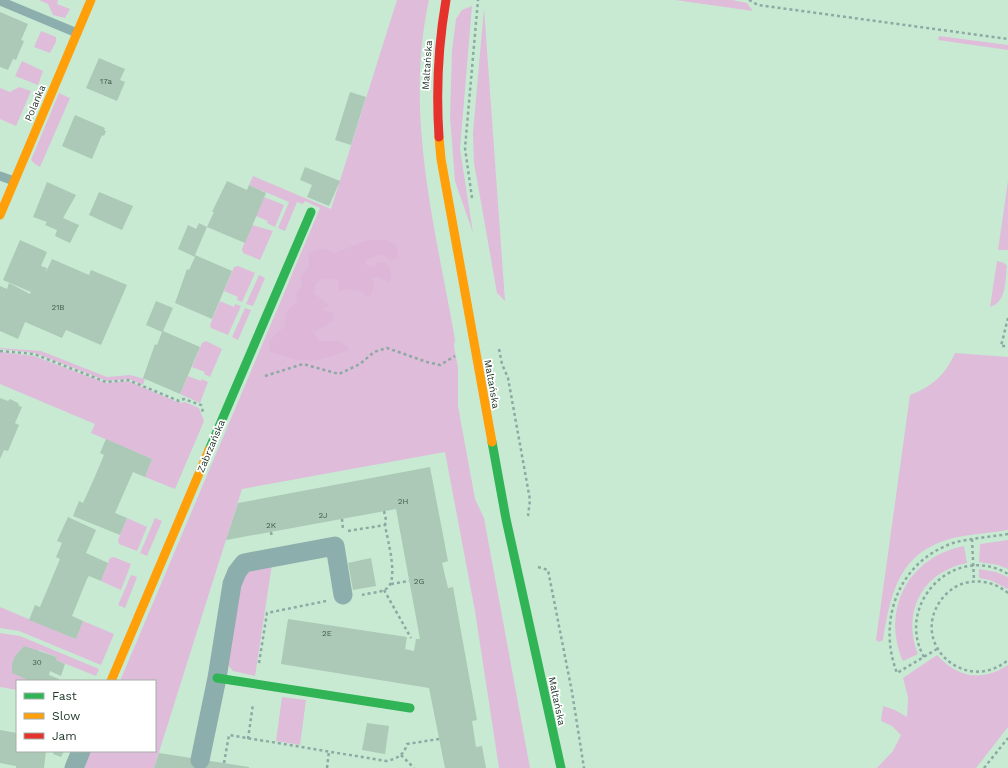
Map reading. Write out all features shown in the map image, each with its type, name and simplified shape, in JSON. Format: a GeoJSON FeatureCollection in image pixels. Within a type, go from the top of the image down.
{"type":"FeatureCollection","features":[{"type":"Feature","properties":{"kind":"street","name":"Polanka"},"geometry":{"type":"LineString","coordinates":[[0,214],[91,0]]}},
{"type":"Feature","properties":{"kind":"street","name":"Maltańska"},"geometry":{"type":"LineString","coordinates":[[446,0],[439,42],[436,93],[437,130],[442,165],[506,519],[561,768]]}},
{"type":"Feature","properties":{"kind":"street","name":"Zabrzańska"},"geometry":{"type":"LineString","coordinates":[[111,680],[311,212]]}},
{"type":"Feature","properties":{"kind":"street"},"geometry":{"type":"LineString","coordinates":[[200,760],[217,678],[232,584],[237,572],[244,563],[335,546],[344,597]]}},
{"type":"Feature","properties":{"kind":"street"},"geometry":{"type":"LineString","coordinates":[[217,678],[410,708]]}},
{"type":"Feature","properties":{"kind":"street"},"geometry":{"type":"LineString","coordinates":[[74,768],[81,752]]}},
{"type":"Feature","properties":{"kind":"lane"},"geometry":{"type":"LineString","coordinates":[[0,1],[77,33]]}},
{"type":"Feature","properties":{"kind":"lane"},"geometry":{"type":"LineString","coordinates":[[0,176],[14,181]]}},
{"type":"Feature","properties":{"kind":"path"},"geometry":{"type":"LineString","coordinates":[[472,203],[465,148],[478,0]]}},
{"type":"Feature","properties":{"kind":"path"},"geometry":{"type":"LineString","coordinates":[[748,0],[758,5],[1008,39]]}},
{"type":"Feature","properties":{"kind":"path"},"geometry":{"type":"LineString","coordinates":[[1008,318],[1001,346],[1008,346]]}},
{"type":"Feature","properties":{"kind":"path"},"geometry":{"type":"LineString","coordinates":[[498,346],[502,364],[508,378],[530,500],[527,522]]}},
{"type":"Feature","properties":{"kind":"path"},"geometry":{"type":"LineString","coordinates":[[242,373],[256,379],[303,364],[339,374],[360,364],[374,352],[387,348],[440,365],[460,353]]}},
{"type":"Feature","properties":{"kind":"path"},"geometry":{"type":"LineString","coordinates":[[0,351],[34,354],[106,382],[128,380],[179,401],[184,399],[201,405],[205,416]]}},
{"type":"Feature","properties":{"kind":"path"},"geometry":{"type":"LineString","coordinates":[[384,511],[393,574],[391,584]]}},
{"type":"Feature","properties":{"kind":"path"},"geometry":{"type":"LineString","coordinates":[[342,519],[344,532]]}},
{"type":"Feature","properties":{"kind":"path"},"geometry":{"type":"LineString","coordinates":[[336,533],[385,525]]}},
{"type":"Feature","properties":{"kind":"path"},"geometry":{"type":"LineString","coordinates":[[271,532],[273,545]]}},
{"type":"Feature","properties":{"kind":"path"},"geometry":{"type":"LineString","coordinates":[[937,649],[897,673],[892,659],[889,639],[896,597],[903,582],[922,560],[935,551],[954,543],[1008,534]]}},
{"type":"Feature","properties":{"kind":"path"},"geometry":{"type":"LineString","coordinates":[[972,539],[974,581]]}},
{"type":"Feature","properties":{"kind":"path"},"geometry":{"type":"LineString","coordinates":[[534,566],[548,570],[584,768]]}},
{"type":"Feature","properties":{"kind":"path"},"geometry":{"type":"LineString","coordinates":[[924,657],[918,646],[916,619],[921,600],[937,580],[954,571],[974,566],[993,568],[1008,574]]}},
{"type":"Feature","properties":{"kind":"path"},"geometry":{"type":"LineString","coordinates":[[248,739],[267,612],[384,590],[391,584],[409,581]]}},
{"type":"Feature","properties":{"kind":"path"},"geometry":{"type":"LineString","coordinates":[[1008,593],[997,586],[986,582],[974,581],[952,588],[937,605],[933,615],[932,627],[937,649],[944,658],[954,666],[966,671],[990,671],[1001,666],[1008,660]]}},
{"type":"Feature","properties":{"kind":"path"},"geometry":{"type":"LineString","coordinates":[[384,590],[411,638]]}},
{"type":"Feature","properties":{"kind":"path"},"geometry":{"type":"LineString","coordinates":[[224,763],[229,735],[386,761],[393,760],[401,755],[406,744],[439,739]]}},
{"type":"Feature","properties":{"kind":"path"},"geometry":{"type":"LineString","coordinates":[[984,768],[1008,738]]}},
{"type":"Feature","properties":{"kind":"path"},"geometry":{"type":"LineString","coordinates":[[327,768],[329,752]]}},
{"type":"Feature","properties":{"kind":"path"},"geometry":{"type":"LineString","coordinates":[[401,755],[414,768]]}},
{"type":"Feature","properties":{"kind":"shaded area"},"geometry":{"type":"Polygon","coordinates":[[[39,0],[58,0],[57,4],[70,9],[65,18],[53,15],[48,4],[39,0]]]}},
{"type":"Feature","properties":{"kind":"shaded area"},"geometry":{"type":"Polygon","coordinates":[[[397,0],[429,0],[422,42],[420,85],[421,127],[425,170],[431,212],[455,339],[454,346],[458,368],[458,406],[475,499],[484,518],[530,768],[499,768],[475,611],[445,452],[242,489],[154,768],[83,768],[90,752],[156,752],[156,680],[120,680],[320,208],[305,201],[303,204],[297,202],[285,231],[278,228],[289,202],[249,185],[253,176],[331,209],[397,0]]]}},
{"type":"Feature","properties":{"kind":"shaded area"},"geometry":{"type":"Polygon","coordinates":[[[675,0],[732,0],[747,3],[753,11],[675,0]]]}},
{"type":"Feature","properties":{"kind":"shaded area"},"geometry":{"type":"Polygon","coordinates":[[[472,6],[460,149],[473,233],[455,181],[450,117],[452,51],[456,19],[462,10],[472,6]]]}},
{"type":"Feature","properties":{"kind":"shaded area"},"geometry":{"type":"Polygon","coordinates":[[[484,8],[505,301],[497,293],[474,163],[473,133],[484,8]]]}},
{"type":"Feature","properties":{"kind":"shaded area"},"geometry":{"type":"Polygon","coordinates":[[[41,31],[56,37],[56,42],[50,53],[34,47],[41,31]]]}},
{"type":"Feature","properties":{"kind":"shaded area"},"geometry":{"type":"Polygon","coordinates":[[[939,36],[1008,45],[1008,50],[938,40],[939,36]]]}},
{"type":"Feature","properties":{"kind":"shaded area"},"geometry":{"type":"Polygon","coordinates":[[[22,61],[43,71],[38,85],[15,76],[22,61]]]}},
{"type":"Feature","properties":{"kind":"shaded area"},"geometry":{"type":"Polygon","coordinates":[[[19,87],[31,91],[16,126],[0,119],[0,88],[10,92],[19,87]]]}},
{"type":"Feature","properties":{"kind":"shaded area"},"geometry":{"type":"Polygon","coordinates":[[[59,93],[70,98],[40,167],[31,160],[59,93]]]}},
{"type":"Feature","properties":{"kind":"shaded area"},"geometry":{"type":"Polygon","coordinates":[[[1008,181],[1008,250],[998,250],[1008,181]]]}},
{"type":"Feature","properties":{"kind":"shaded area"},"geometry":{"type":"Polygon","coordinates":[[[264,197],[284,205],[275,227],[267,223],[268,221],[256,216],[264,197]]]}},
{"type":"Feature","properties":{"kind":"shaded area"},"geometry":{"type":"Polygon","coordinates":[[[252,225],[273,231],[260,260],[243,253],[242,249],[252,225]]]}},
{"type":"Feature","properties":{"kind":"shaded area"},"geometry":{"type":"Polygon","coordinates":[[[368,240],[387,240],[396,245],[399,257],[392,261],[382,254],[365,260],[366,265],[376,267],[376,262],[387,263],[392,275],[389,283],[378,277],[372,278],[374,285],[371,297],[366,297],[364,292],[348,289],[339,291],[338,280],[323,278],[316,283],[313,293],[329,305],[321,310],[334,313],[333,321],[314,333],[319,341],[341,341],[350,350],[315,361],[297,360],[270,352],[269,341],[285,326],[287,312],[297,302],[296,293],[302,287],[301,276],[309,266],[308,253],[325,248],[335,253],[368,240]]]}},
{"type":"Feature","properties":{"kind":"shaded area"},"geometry":{"type":"Polygon","coordinates":[[[997,261],[1004,263],[1007,266],[1005,284],[1000,300],[990,307],[997,261]]]}},
{"type":"Feature","properties":{"kind":"shaded area"},"geometry":{"type":"Polygon","coordinates":[[[238,266],[255,273],[242,302],[237,300],[238,297],[224,291],[234,267],[238,266]]]}},
{"type":"Feature","properties":{"kind":"shaded area"},"geometry":{"type":"Polygon","coordinates":[[[259,275],[265,278],[253,306],[246,304],[259,275]]]}},
{"type":"Feature","properties":{"kind":"shaded area"},"geometry":{"type":"Polygon","coordinates":[[[220,301],[234,307],[235,304],[241,306],[228,335],[211,328],[210,325],[220,301]]]}},
{"type":"Feature","properties":{"kind":"shaded area"},"geometry":{"type":"Polygon","coordinates":[[[245,308],[251,310],[238,340],[232,337],[245,308]]]}},
{"type":"Feature","properties":{"kind":"shaded area"},"geometry":{"type":"Polygon","coordinates":[[[206,341],[222,349],[210,377],[204,374],[205,372],[192,367],[202,343],[206,341]]]}},
{"type":"Feature","properties":{"kind":"shaded area"},"geometry":{"type":"Polygon","coordinates":[[[0,348],[41,351],[107,377],[130,375],[145,379],[143,385],[129,379],[107,381],[35,353],[0,348]]]}},
{"type":"Feature","properties":{"kind":"shaded area"},"geometry":{"type":"Polygon","coordinates":[[[0,352],[34,356],[106,383],[128,381],[180,403],[185,402],[199,408],[204,421],[175,489],[145,477],[152,459],[91,433],[95,424],[0,384],[0,352]]]}},
{"type":"Feature","properties":{"kind":"shaded area"},"geometry":{"type":"Polygon","coordinates":[[[955,353],[1008,357],[1008,530],[953,538],[935,544],[920,553],[909,564],[894,590],[883,640],[879,642],[876,640],[910,395],[932,384],[943,373],[955,353]]]}},
{"type":"Feature","properties":{"kind":"shaded area"},"geometry":{"type":"Polygon","coordinates":[[[188,376],[208,382],[200,403],[180,394],[188,376]]]}},
{"type":"Feature","properties":{"kind":"shaded area"},"geometry":{"type":"Polygon","coordinates":[[[127,518],[147,527],[137,551],[119,544],[118,540],[127,518]]]}},
{"type":"Feature","properties":{"kind":"shaded area"},"geometry":{"type":"Polygon","coordinates":[[[155,518],[162,521],[147,556],[140,553],[155,518]]]}},
{"type":"Feature","properties":{"kind":"shaded area"},"geometry":{"type":"Polygon","coordinates":[[[1008,540],[1008,569],[998,565],[979,562],[980,544],[1008,540]]]}},
{"type":"Feature","properties":{"kind":"shaded area"},"geometry":{"type":"Polygon","coordinates":[[[964,546],[967,563],[951,568],[938,575],[920,596],[915,609],[913,623],[914,638],[918,654],[903,661],[897,642],[895,623],[898,605],[904,588],[914,574],[928,561],[944,552],[964,546]]]}},
{"type":"Feature","properties":{"kind":"shaded area"},"geometry":{"type":"Polygon","coordinates":[[[114,557],[131,564],[121,590],[101,581],[110,558],[114,557]]]}},
{"type":"Feature","properties":{"kind":"shaded area"},"geometry":{"type":"Polygon","coordinates":[[[272,564],[255,676],[233,671],[228,665],[238,582],[245,571],[272,564]]]}},
{"type":"Feature","properties":{"kind":"shaded area"},"geometry":{"type":"Polygon","coordinates":[[[979,569],[996,572],[1008,577],[1008,589],[990,580],[979,578],[979,569]]]}},
{"type":"Feature","properties":{"kind":"shaded area"},"geometry":{"type":"Polygon","coordinates":[[[131,575],[137,577],[125,608],[118,605],[131,575]]]}},
{"type":"Feature","properties":{"kind":"shaded area"},"geometry":{"type":"Polygon","coordinates":[[[0,607],[76,639],[83,621],[114,634],[101,665],[19,631],[0,628],[0,607]]]}},
{"type":"Feature","properties":{"kind":"shaded area"},"geometry":{"type":"Polygon","coordinates":[[[0,633],[20,636],[99,669],[96,676],[56,660],[57,657],[39,650],[38,652],[24,646],[15,656],[26,680],[16,680],[16,690],[0,687],[0,633]]]}},
{"type":"Feature","properties":{"kind":"shaded area"},"geometry":{"type":"Polygon","coordinates":[[[937,655],[953,669],[971,675],[989,674],[1008,665],[1008,727],[976,768],[877,768],[893,751],[901,735],[892,726],[881,721],[883,706],[895,710],[907,717],[908,697],[903,678],[937,655]]]}},
{"type":"Feature","properties":{"kind":"shaded area"},"geometry":{"type":"Polygon","coordinates":[[[282,697],[306,700],[300,745],[276,741],[282,697]]]}},
{"type":"Feature","properties":{"kind":"building"},"geometry":{"type":"Polygon","coordinates":[[[0,12],[28,24],[21,40],[24,41],[16,60],[13,59],[8,70],[0,67],[0,12]]]}},
{"type":"Feature","properties":{"kind":"building"},"geometry":{"type":"Polygon","coordinates":[[[99,58],[125,69],[120,80],[125,82],[117,101],[86,88],[99,58]]]}},
{"type":"Feature","properties":{"kind":"building"},"geometry":{"type":"Polygon","coordinates":[[[350,92],[366,97],[351,145],[335,140],[350,92]]]}},
{"type":"Feature","properties":{"kind":"building"},"geometry":{"type":"Polygon","coordinates":[[[75,115],[105,128],[104,130],[106,131],[104,136],[102,135],[92,159],[62,146],[75,115]]]}},
{"type":"Feature","properties":{"kind":"building"},"geometry":{"type":"Polygon","coordinates":[[[305,167],[340,181],[329,206],[307,197],[312,185],[300,180],[305,167]]]}},
{"type":"Feature","properties":{"kind":"building"},"geometry":{"type":"Polygon","coordinates":[[[227,181],[247,190],[249,185],[266,193],[245,243],[207,227],[214,212],[212,212],[227,181]]]}},
{"type":"Feature","properties":{"kind":"building"},"geometry":{"type":"Polygon","coordinates":[[[47,182],[76,195],[63,218],[79,225],[70,243],[55,236],[57,230],[45,225],[47,222],[33,217],[47,182]]]}},
{"type":"Feature","properties":{"kind":"building"},"geometry":{"type":"Polygon","coordinates":[[[99,192],[133,206],[122,230],[89,215],[99,192]]]}},
{"type":"Feature","properties":{"kind":"building"},"geometry":{"type":"Polygon","coordinates":[[[199,223],[207,227],[195,255],[232,271],[212,319],[175,303],[187,269],[189,270],[195,257],[178,249],[188,225],[196,229],[199,223]]]}},
{"type":"Feature","properties":{"kind":"building"},"geometry":{"type":"Polygon","coordinates":[[[20,240],[47,252],[41,266],[47,268],[45,274],[52,259],[89,275],[91,270],[127,285],[101,345],[66,330],[62,338],[25,322],[18,339],[0,331],[0,286],[7,289],[9,283],[30,294],[31,292],[3,280],[20,240]]]}},
{"type":"Feature","properties":{"kind":"building"},"geometry":{"type":"Polygon","coordinates":[[[156,301],[173,308],[163,331],[200,347],[180,394],[143,378],[155,344],[157,345],[162,332],[146,325],[156,301]]]}},
{"type":"Feature","properties":{"kind":"building"},"geometry":{"type":"Polygon","coordinates":[[[0,398],[8,401],[10,399],[22,407],[15,423],[19,425],[8,451],[4,450],[0,459],[0,398]]]}},
{"type":"Feature","properties":{"kind":"building"},"geometry":{"type":"Polygon","coordinates":[[[106,439],[152,459],[145,477],[133,472],[115,513],[127,518],[120,535],[73,516],[79,501],[83,503],[93,481],[104,455],[100,453],[106,439]]]}},
{"type":"Feature","properties":{"kind":"building"},"geometry":{"type":"Polygon","coordinates":[[[430,467],[448,561],[442,563],[448,588],[453,587],[477,720],[472,721],[476,747],[482,746],[486,768],[445,768],[429,688],[281,664],[288,619],[407,637],[405,649],[414,651],[416,639],[420,639],[396,509],[226,540],[238,503],[430,467]]]}},
{"type":"Feature","properties":{"kind":"building"},"geometry":{"type":"Polygon","coordinates":[[[68,517],[96,530],[86,553],[108,563],[101,581],[89,576],[87,579],[72,616],[83,621],[76,639],[29,620],[35,605],[40,607],[60,559],[56,557],[62,543],[57,541],[68,517]]]}},
{"type":"Feature","properties":{"kind":"building"},"geometry":{"type":"Polygon","coordinates":[[[371,558],[376,586],[353,590],[348,563],[371,558]]]}},
{"type":"Feature","properties":{"kind":"building"},"geometry":{"type":"Polygon","coordinates":[[[24,646],[57,657],[56,660],[65,664],[61,676],[50,671],[49,675],[58,680],[26,680],[12,673],[12,664],[15,656],[24,646]]]}},
{"type":"Feature","properties":{"kind":"building"},"geometry":{"type":"Polygon","coordinates":[[[367,723],[389,726],[385,754],[362,750],[367,723]]]}},
{"type":"Feature","properties":{"kind":"building"},"geometry":{"type":"Polygon","coordinates":[[[0,730],[16,733],[16,752],[46,752],[44,768],[16,768],[16,766],[0,763],[0,730]]]}},
{"type":"Feature","properties":{"kind":"building"},"geometry":{"type":"Polygon","coordinates":[[[54,752],[64,752],[61,757],[53,754],[54,752]]]}},
{"type":"Feature","properties":{"kind":"building"},"geometry":{"type":"Polygon","coordinates":[[[159,753],[249,767],[249,768],[154,768],[159,753]]]}},
{"type":"Feature","properties":{"kind":"traffic: fast"},"geometry":{"type":"LineString","coordinates":[[209,450],[311,212]]}},
{"type":"Feature","properties":{"kind":"traffic: fast"},"geometry":{"type":"LineString","coordinates":[[492,442],[506,519],[561,768]]}},
{"type":"Feature","properties":{"kind":"traffic: fast"},"geometry":{"type":"LineString","coordinates":[[217,678],[410,708]]}},
{"type":"Feature","properties":{"kind":"traffic: slow"},"geometry":{"type":"LineString","coordinates":[[0,215],[91,0]]}},
{"type":"Feature","properties":{"kind":"traffic: slow"},"geometry":{"type":"LineString","coordinates":[[439,137],[441,159],[492,442]]}},
{"type":"Feature","properties":{"kind":"traffic: slow"},"geometry":{"type":"LineString","coordinates":[[111,680],[209,450]]}},
{"type":"Feature","properties":{"kind":"traffic: jam"},"geometry":{"type":"LineString","coordinates":[[439,137],[438,68],[446,0]]}}]}
